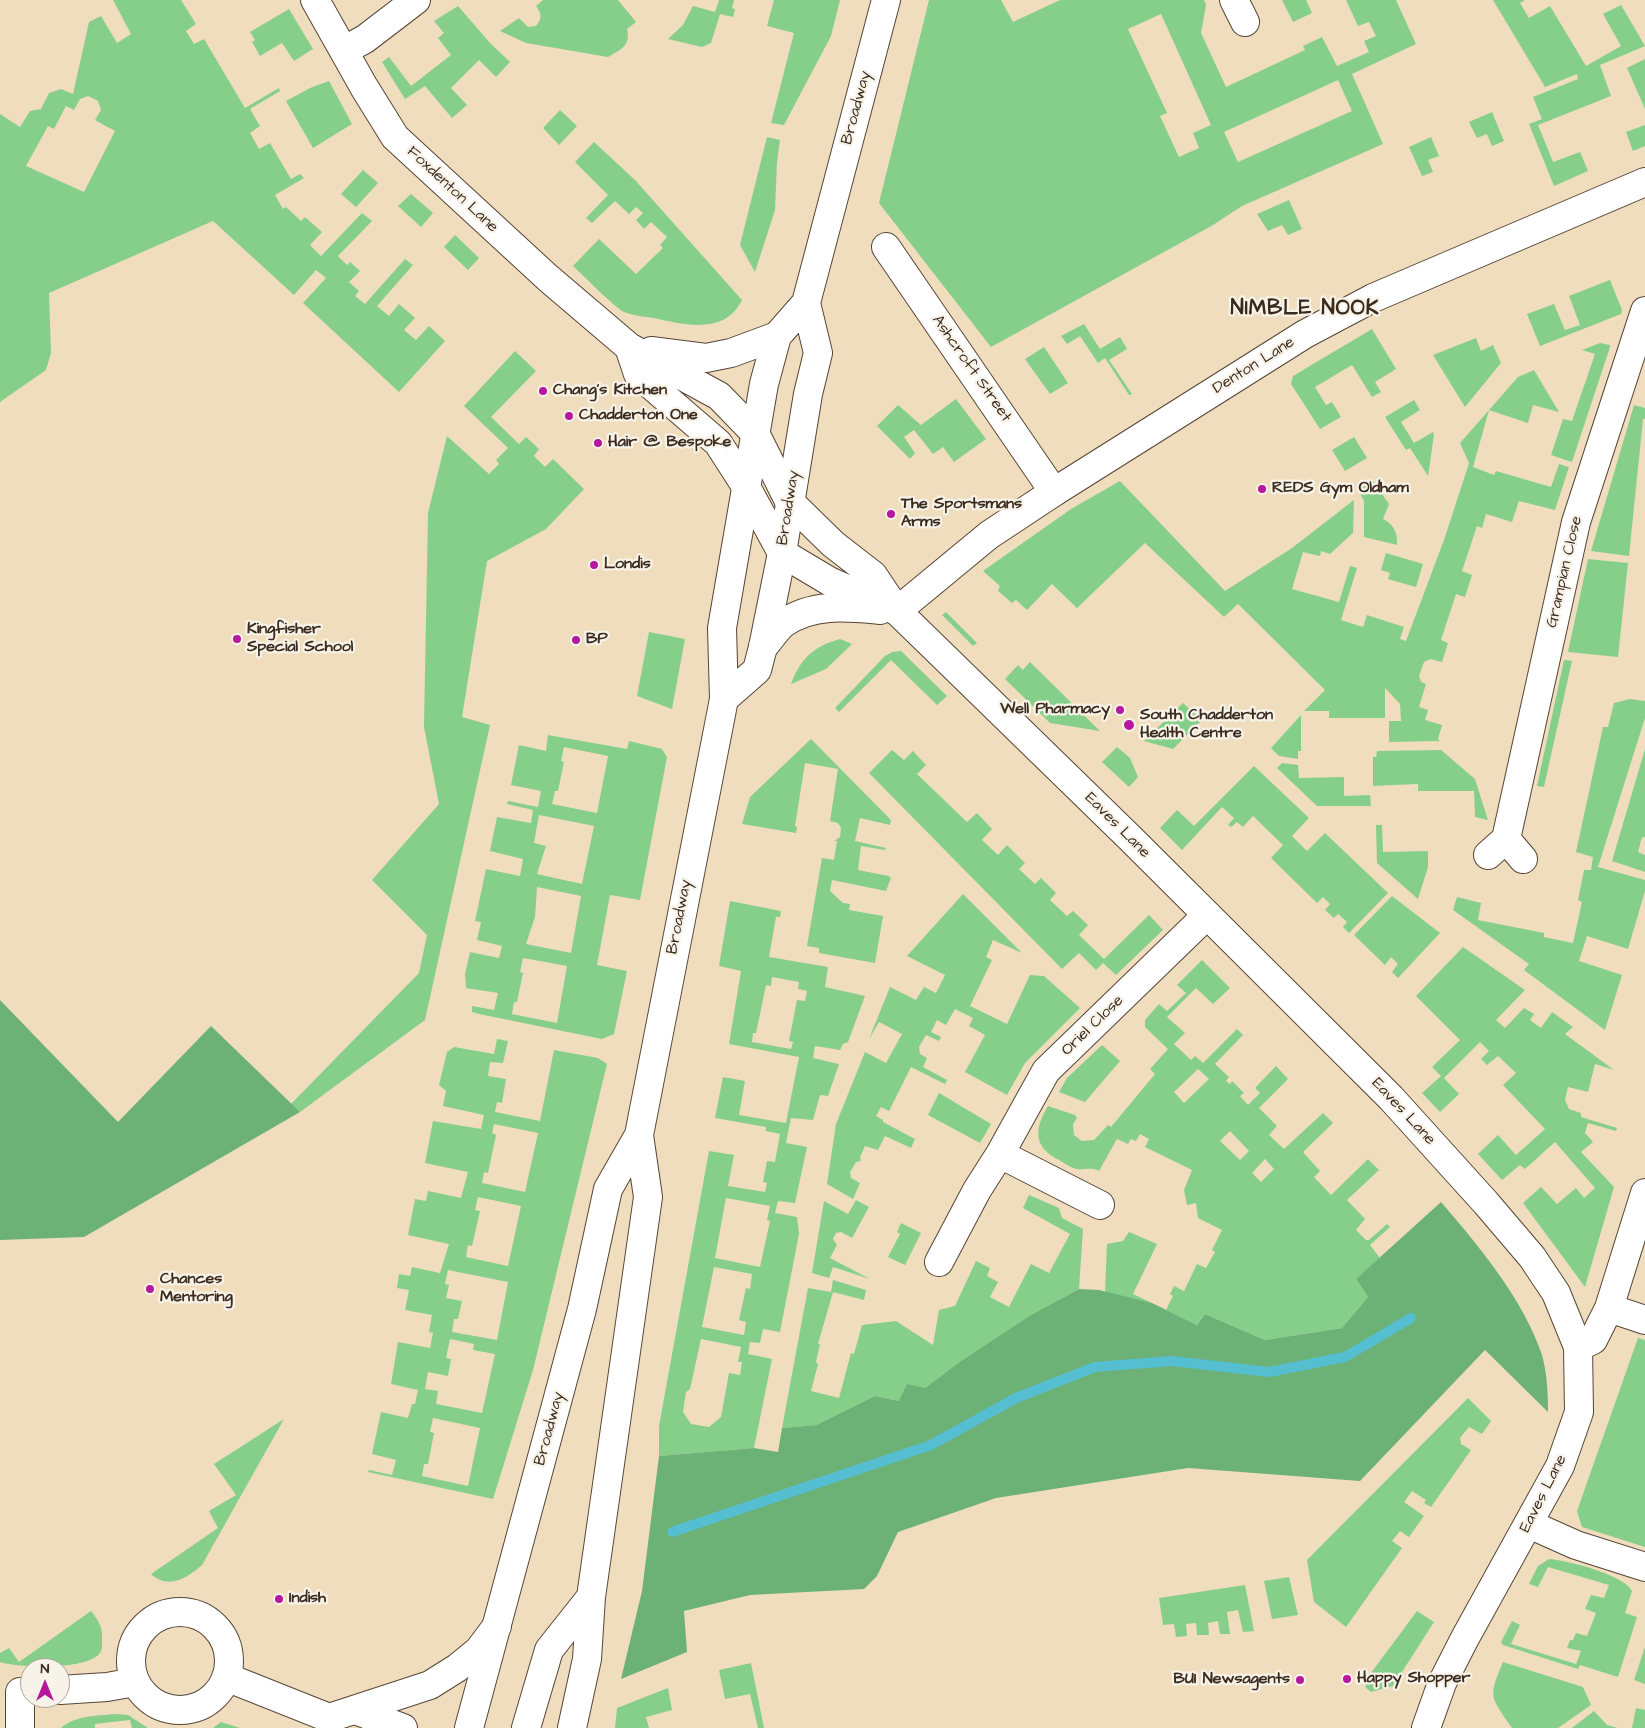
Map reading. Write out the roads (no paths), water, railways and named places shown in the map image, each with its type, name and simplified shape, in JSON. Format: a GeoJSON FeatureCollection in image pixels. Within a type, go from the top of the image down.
{"type":"FeatureCollection","features":[{"type":"Feature","properties":{"kind":"main road","name":"Foxdenton Lane"},"geometry":{"type":"LineString","coordinates":[[315,0],[364,87],[395,137],[548,278],[630,348],[719,396],[755,433],[789,501]]}},
{"type":"Feature","properties":{"kind":"main road"},"geometry":{"type":"LineString","coordinates":[[344,50],[364,39],[416,0]]}},
{"type":"Feature","properties":{"kind":"main road","name":"Broadway"},"geometry":{"type":"LineString","coordinates":[[469,1728],[582,1309],[608,1189],[639,1135],[724,699],[722,628],[745,485],[764,384],[777,336],[806,303],[886,0]]}},
{"type":"Feature","properties":{"kind":"main road","name":"Denton Lane"},"geometry":{"type":"LineString","coordinates":[[897,611],[989,536],[1054,492],[1305,334],[1382,294],[1645,182]]}},
{"type":"Feature","properties":{"kind":"main road","name":"Ashcroft Street"},"geometry":{"type":"LineString","coordinates":[[886,247],[1054,492]]}},
{"type":"Feature","properties":{"kind":"main road","name":"Broadway"},"geometry":{"type":"LineString","coordinates":[[724,699],[757,670],[763,647],[782,553],[808,394],[818,353],[806,303]]}},
{"type":"Feature","properties":{"kind":"main road","name":"Grampian Close"},"geometry":{"type":"LineString","coordinates":[[1506,851],[1576,522],[1645,311]]}},
{"type":"Feature","properties":{"kind":"main road"},"geometry":{"type":"LineString","coordinates":[[777,336],[731,353],[706,358],[630,348],[638,374],[718,443],[745,485],[782,553]]}},
{"type":"Feature","properties":{"kind":"main road","name":"Eaves Lane"},"geometry":{"type":"LineString","coordinates":[[789,501],[834,544],[874,575],[897,611],[1391,1098],[1532,1257],[1556,1293],[1578,1347],[1579,1412],[1560,1466],[1442,1683],[1426,1728]]}},
{"type":"Feature","properties":{"kind":"main road","name":"Eaves Lane"},"geometry":{"type":"LineString","coordinates":[[782,553],[823,578],[897,611]]}},
{"type":"Feature","properties":{"kind":"main road"},"geometry":{"type":"LineString","coordinates":[[763,647],[784,623],[830,606],[897,611]]}},
{"type":"Feature","properties":{"kind":"main road","name":"Oriel Close"},"geometry":{"type":"LineString","coordinates":[[939,1262],[977,1190],[1000,1154],[1046,1071],[1207,915]]}},
{"type":"Feature","properties":{"kind":"main road","name":"Broadway"},"geometry":{"type":"LineString","coordinates":[[572,1728],[587,1659],[591,1597],[648,1197],[639,1135]]}},
{"type":"Feature","properties":{"kind":"main road"},"geometry":{"type":"LineString","coordinates":[[1000,1154],[1100,1206]]}},
{"type":"Feature","properties":{"kind":"main road"},"geometry":{"type":"LineString","coordinates":[[1578,1347],[1593,1340],[1609,1308],[1645,1194]]}},
{"type":"Feature","properties":{"kind":"main road"},"geometry":{"type":"LineString","coordinates":[[1609,1308],[1645,1320]]}},
{"type":"Feature","properties":{"kind":"main road"},"geometry":{"type":"LineString","coordinates":[[1529,1524],[1568,1542],[1645,1567]]}},
{"type":"Feature","properties":{"kind":"main road"},"geometry":{"type":"LineString","coordinates":[[526,1728],[549,1650],[591,1597]]}},
{"type":"Feature","properties":{"kind":"main road"},"geometry":{"type":"LineString","coordinates":[[182,1611],[203,1617],[217,1628],[225,1640],[228,1653],[226,1677],[217,1692],[207,1702],[194,1708],[180,1710],[153,1702],[135,1682],[130,1658],[138,1635],[156,1617],[182,1611]]}},
{"type":"Feature","properties":{"kind":"main road"},"geometry":{"type":"LineString","coordinates":[[226,1677],[331,1723],[355,1710],[430,1685],[457,1668],[479,1650],[498,1626]]}},
{"type":"Feature","properties":{"kind":"main road"},"geometry":{"type":"LineString","coordinates":[[70,1690],[107,1688],[135,1682]]}},
{"type":"Feature","properties":{"kind":"main road"},"geometry":{"type":"LineString","coordinates":[[17,1690],[20,1728]]}},
{"type":"Feature","properties":{"kind":"main road"},"geometry":{"type":"LineString","coordinates":[[355,1710],[403,1728]]}},
{"type":"Feature","properties":{"kind":"waterway"},"geometry":{"type":"LineString","coordinates":[[672,1532],[931,1445],[1016,1398],[1095,1367],[1172,1361],[1269,1372],[1345,1357],[1411,1318]]}},
{"type":"Feature","properties":{"kind":"place","name":"Chang's Kitchen"},"geometry":{"type":"Point","coordinates":[543,391]}},
{"type":"Feature","properties":{"kind":"place","name":"Chadderton One"},"geometry":{"type":"Point","coordinates":[569,416]}},
{"type":"Feature","properties":{"kind":"place","name":"Hair @ Bespoke"},"geometry":{"type":"Point","coordinates":[598,443]}},
{"type":"Feature","properties":{"kind":"place","name":"REDS Gym Oldham"},"geometry":{"type":"Point","coordinates":[1262,489]}},
{"type":"Feature","properties":{"kind":"place","name":"The Sportsmans Arms"},"geometry":{"type":"Point","coordinates":[891,514]}},
{"type":"Feature","properties":{"kind":"place","name":"Londis"},"geometry":{"type":"Point","coordinates":[594,565]}},
{"type":"Feature","properties":{"kind":"place","name":"Kingfisher Special School"},"geometry":{"type":"Point","coordinates":[237,639]}},
{"type":"Feature","properties":{"kind":"place","name":"BP"},"geometry":{"type":"Point","coordinates":[576,640]}},
{"type":"Feature","properties":{"kind":"place","name":"Well Pharmacy"},"geometry":{"type":"Point","coordinates":[1120,710]}},
{"type":"Feature","properties":{"kind":"place","name":"South Chadderton Health Centre"},"geometry":{"type":"Point","coordinates":[1129,725]}},
{"type":"Feature","properties":{"kind":"place","name":"Chances Mentoring"},"geometry":{"type":"Point","coordinates":[150,1289]}},
{"type":"Feature","properties":{"kind":"place","name":"Indish"},"geometry":{"type":"Point","coordinates":[279,1599]}},
{"type":"Feature","properties":{"kind":"place","name":"Happy Shopper"},"geometry":{"type":"Point","coordinates":[1347,1679]}},
{"type":"Feature","properties":{"kind":"place","name":"BUI Newsagents"},"geometry":{"type":"Point","coordinates":[1300,1680]}},
{"type":"Feature","properties":{"kind":"district","name":"NIMBLE NOOK"},"geometry":{"type":"Point","coordinates":[1305,310]}}]}
